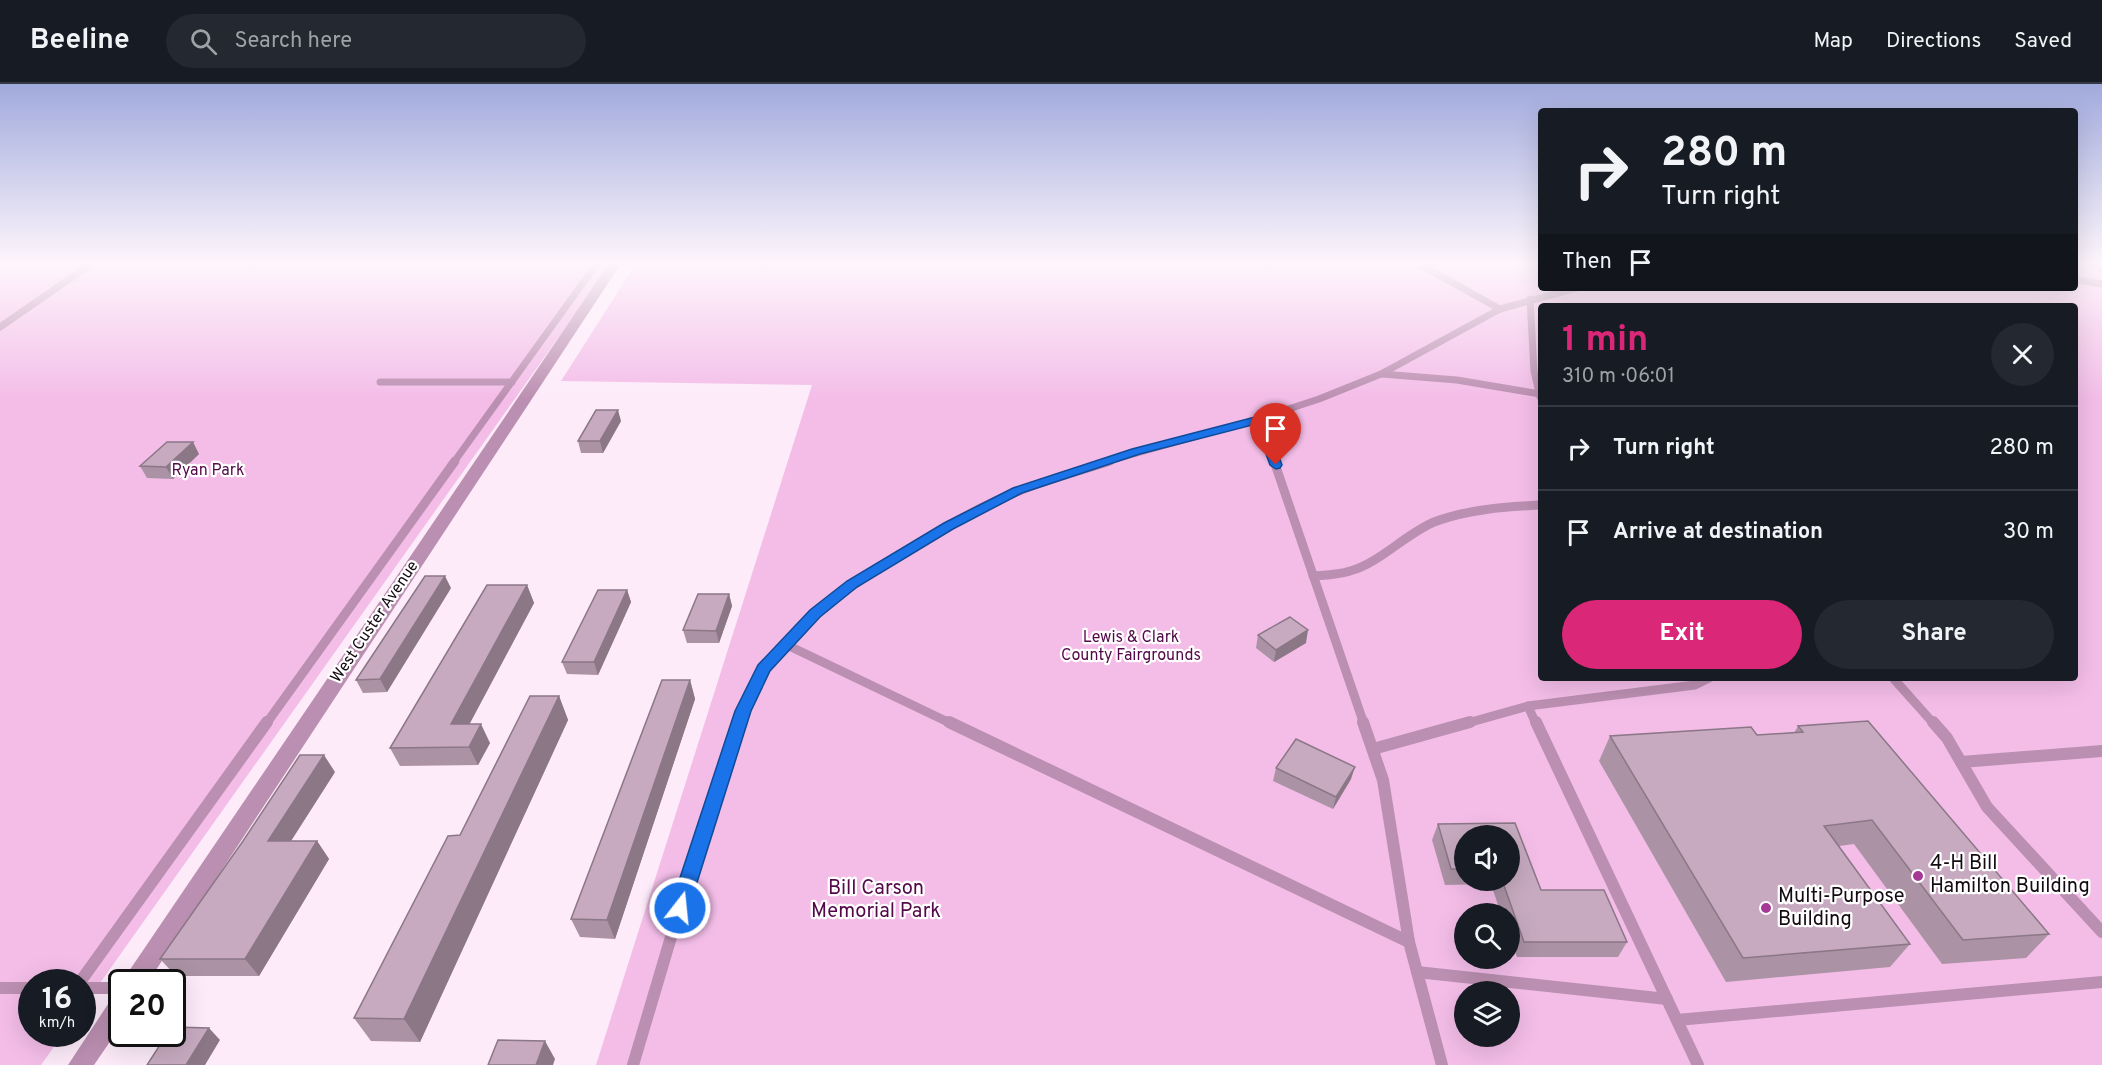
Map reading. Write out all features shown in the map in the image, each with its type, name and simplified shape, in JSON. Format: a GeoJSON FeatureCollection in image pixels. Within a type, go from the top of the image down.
{"type":"FeatureCollection","features":[{"type":"Feature","properties":{"kind":"street","name":"West Custer Avenue"},"geometry":{"type":"LineString","coordinates":[[144,969],[584,308]]}},
{"type":"Feature","properties":{"kind":"street"},"geometry":{"type":"LineString","coordinates":[[80,1065],[108,1024]]}},
{"type":"Feature","properties":{"kind":"lane"},"geometry":{"type":"LineString","coordinates":[[0,327],[28,308]]}},
{"type":"Feature","properties":{"kind":"lane"},"geometry":{"type":"LineString","coordinates":[[89,969],[565,308]]}},
{"type":"Feature","properties":{"kind":"lane"},"geometry":{"type":"LineString","coordinates":[[633,1065],[693,863],[743,711],[764,669],[815,613],[852,584],[948,526],[1018,491],[1136,452],[1255,420],[1319,399],[1381,374],[1504,308]]}},
{"type":"Feature","properties":{"kind":"lane"},"geometry":{"type":"LineString","coordinates":[[1530,308],[1534,371],[1538,387]]}},
{"type":"Feature","properties":{"kind":"lane"},"geometry":{"type":"LineString","coordinates":[[1530,322],[1538,326]]}},
{"type":"Feature","properties":{"kind":"lane"},"geometry":{"type":"LineString","coordinates":[[1381,374],[1457,380],[1538,395]]}},
{"type":"Feature","properties":{"kind":"lane"},"geometry":{"type":"LineString","coordinates":[[380,382],[512,382]]}},
{"type":"Feature","properties":{"kind":"lane"},"geometry":{"type":"LineString","coordinates":[[1255,420],[1268,443],[1383,780],[1409,942],[1442,1065]]}},
{"type":"Feature","properties":{"kind":"lane"},"geometry":{"type":"LineString","coordinates":[[1313,576],[1352,571],[1371,562],[1419,529],[1442,519],[1486,508],[1538,505]]}},
{"type":"Feature","properties":{"kind":"lane"},"geometry":{"type":"LineString","coordinates":[[785,644],[1409,942]]}},
{"type":"Feature","properties":{"kind":"lane"},"geometry":{"type":"LineString","coordinates":[[1373,749],[1528,706],[1695,685],[1703,681]]}},
{"type":"Feature","properties":{"kind":"lane"},"geometry":{"type":"LineString","coordinates":[[1896,681],[1947,738],[1987,807],[2102,932]]}},
{"type":"Feature","properties":{"kind":"lane"},"geometry":{"type":"LineString","coordinates":[[1528,706],[1698,1065]]}},
{"type":"Feature","properties":{"kind":"lane"},"geometry":{"type":"LineString","coordinates":[[1961,762],[2102,751]]}},
{"type":"Feature","properties":{"kind":"lane"},"geometry":{"type":"LineString","coordinates":[[1417,972],[1667,999]]}},
{"type":"Feature","properties":{"kind":"lane"},"geometry":{"type":"LineString","coordinates":[[1677,1020],[2102,982]]}},
{"type":"Feature","properties":{"kind":"lane"},"geometry":{"type":"LineString","coordinates":[[0,988],[18,988]]}},
{"type":"Feature","properties":{"kind":"green space","name":"Ryan Park"},"geometry":{"type":"Polygon","coordinates":[[[0,308],[579,308],[96,989],[96,969],[18,969],[18,1047],[54,1047],[41,1065],[0,1065],[0,308]]]}},
{"type":"Feature","properties":{"kind":"green space","name":"Lewis & Clark County Fairgrounds"},"geometry":{"type":"Polygon","coordinates":[[[608,308],[1538,308],[1538,681],[2078,681],[2078,308],[2102,308],[2102,1065],[596,1065],[812,385],[561,381],[608,308]]]}},
{"type":"Feature","properties":{"kind":"building"},"geometry":{"type":"Polygon","coordinates":[[[596,410],[618,410],[600,441],[578,441],[596,410]]]}},
{"type":"Feature","properties":{"kind":"building"},"geometry":{"type":"Polygon","coordinates":[[[167,442],[193,442],[166,467],[140,466],[167,442]]]}},
{"type":"Feature","properties":{"kind":"building"},"geometry":{"type":"Polygon","coordinates":[[[425,576],[445,576],[380,679],[356,680],[425,576]]]}},
{"type":"Feature","properties":{"kind":"building"},"geometry":{"type":"Polygon","coordinates":[[[487,585],[527,585],[451,724],[481,724],[469,747],[390,748],[487,585]]]}},
{"type":"Feature","properties":{"kind":"building"},"geometry":{"type":"Polygon","coordinates":[[[598,590],[627,590],[594,662],[562,662],[598,590]]]}},
{"type":"Feature","properties":{"kind":"building"},"geometry":{"type":"Polygon","coordinates":[[[698,594],[729,594],[716,631],[683,630],[698,594]]]}},
{"type":"Feature","properties":{"kind":"building"},"geometry":{"type":"Polygon","coordinates":[[[1290,617],[1308,630],[1276,650],[1258,635],[1290,617]]]}},
{"type":"Feature","properties":{"kind":"building"},"geometry":{"type":"Polygon","coordinates":[[[662,680],[690,680],[607,920],[571,919],[662,680]]]}},
{"type":"Feature","properties":{"kind":"building"},"geometry":{"type":"Polygon","coordinates":[[[530,696],[559,696],[404,1019],[354,1018],[448,836],[460,835],[530,696]]]}},
{"type":"Feature","properties":{"kind":"building"},"geometry":{"type":"Polygon","coordinates":[[[1868,721],[2049,934],[1963,940],[1872,820],[1824,826],[1910,944],[1743,958],[1610,736],[1751,727],[1757,735],[1803,732],[1798,726],[1868,721]]]}},
{"type":"Feature","properties":{"kind":"building"},"geometry":{"type":"Polygon","coordinates":[[[1296,739],[1355,767],[1336,797],[1276,768],[1296,739]]]}},
{"type":"Feature","properties":{"kind":"building"},"geometry":{"type":"Polygon","coordinates":[[[300,755],[324,755],[268,841],[317,841],[245,959],[160,959],[243,841],[300,755]]]}},
{"type":"Feature","properties":{"kind":"building"},"geometry":{"type":"Polygon","coordinates":[[[1515,823],[1516,825],[1454,825],[1454,869],[1451,869],[1438,824],[1515,823]]]}},
{"type":"Feature","properties":{"kind":"building"},"geometry":{"type":"Polygon","coordinates":[[[1520,836],[1541,890],[1604,890],[1627,942],[1524,942],[1520,931],[1520,903],[1510,903],[1506,891],[1520,891],[1520,836]]]}},
{"type":"Feature","properties":{"kind":"building"},"geometry":{"type":"Polygon","coordinates":[[[186,1027],[209,1028],[186,1065],[147,1065],[159,1047],[186,1047],[186,1027]]]}},
{"type":"Feature","properties":{"kind":"building"},"geometry":{"type":"Polygon","coordinates":[[[498,1040],[545,1041],[536,1065],[488,1065],[498,1040]]]}},
{"type":"Feature","properties":{"kind":"place","name":"4-H Bill Hamilton Building"},"geometry":{"type":"Point","coordinates":[1918,876]}},
{"type":"Feature","properties":{"kind":"place","name":"Multi-Purpose Building"},"geometry":{"type":"Point","coordinates":[1766,908]}},
{"type":"Feature","properties":{"kind":"route"},"geometry":{"type":"LineString","coordinates":[[680,908],[743,711],[764,669],[815,613],[852,584],[948,526],[1018,491],[1136,452],[1255,420],[1268,443],[1276,465]]}},
{"type":"Feature","properties":{"kind":"park label","name":"Bill Carson Memorial Park"},"geometry":{"type":"Point","coordinates":[876,900]}}]}
